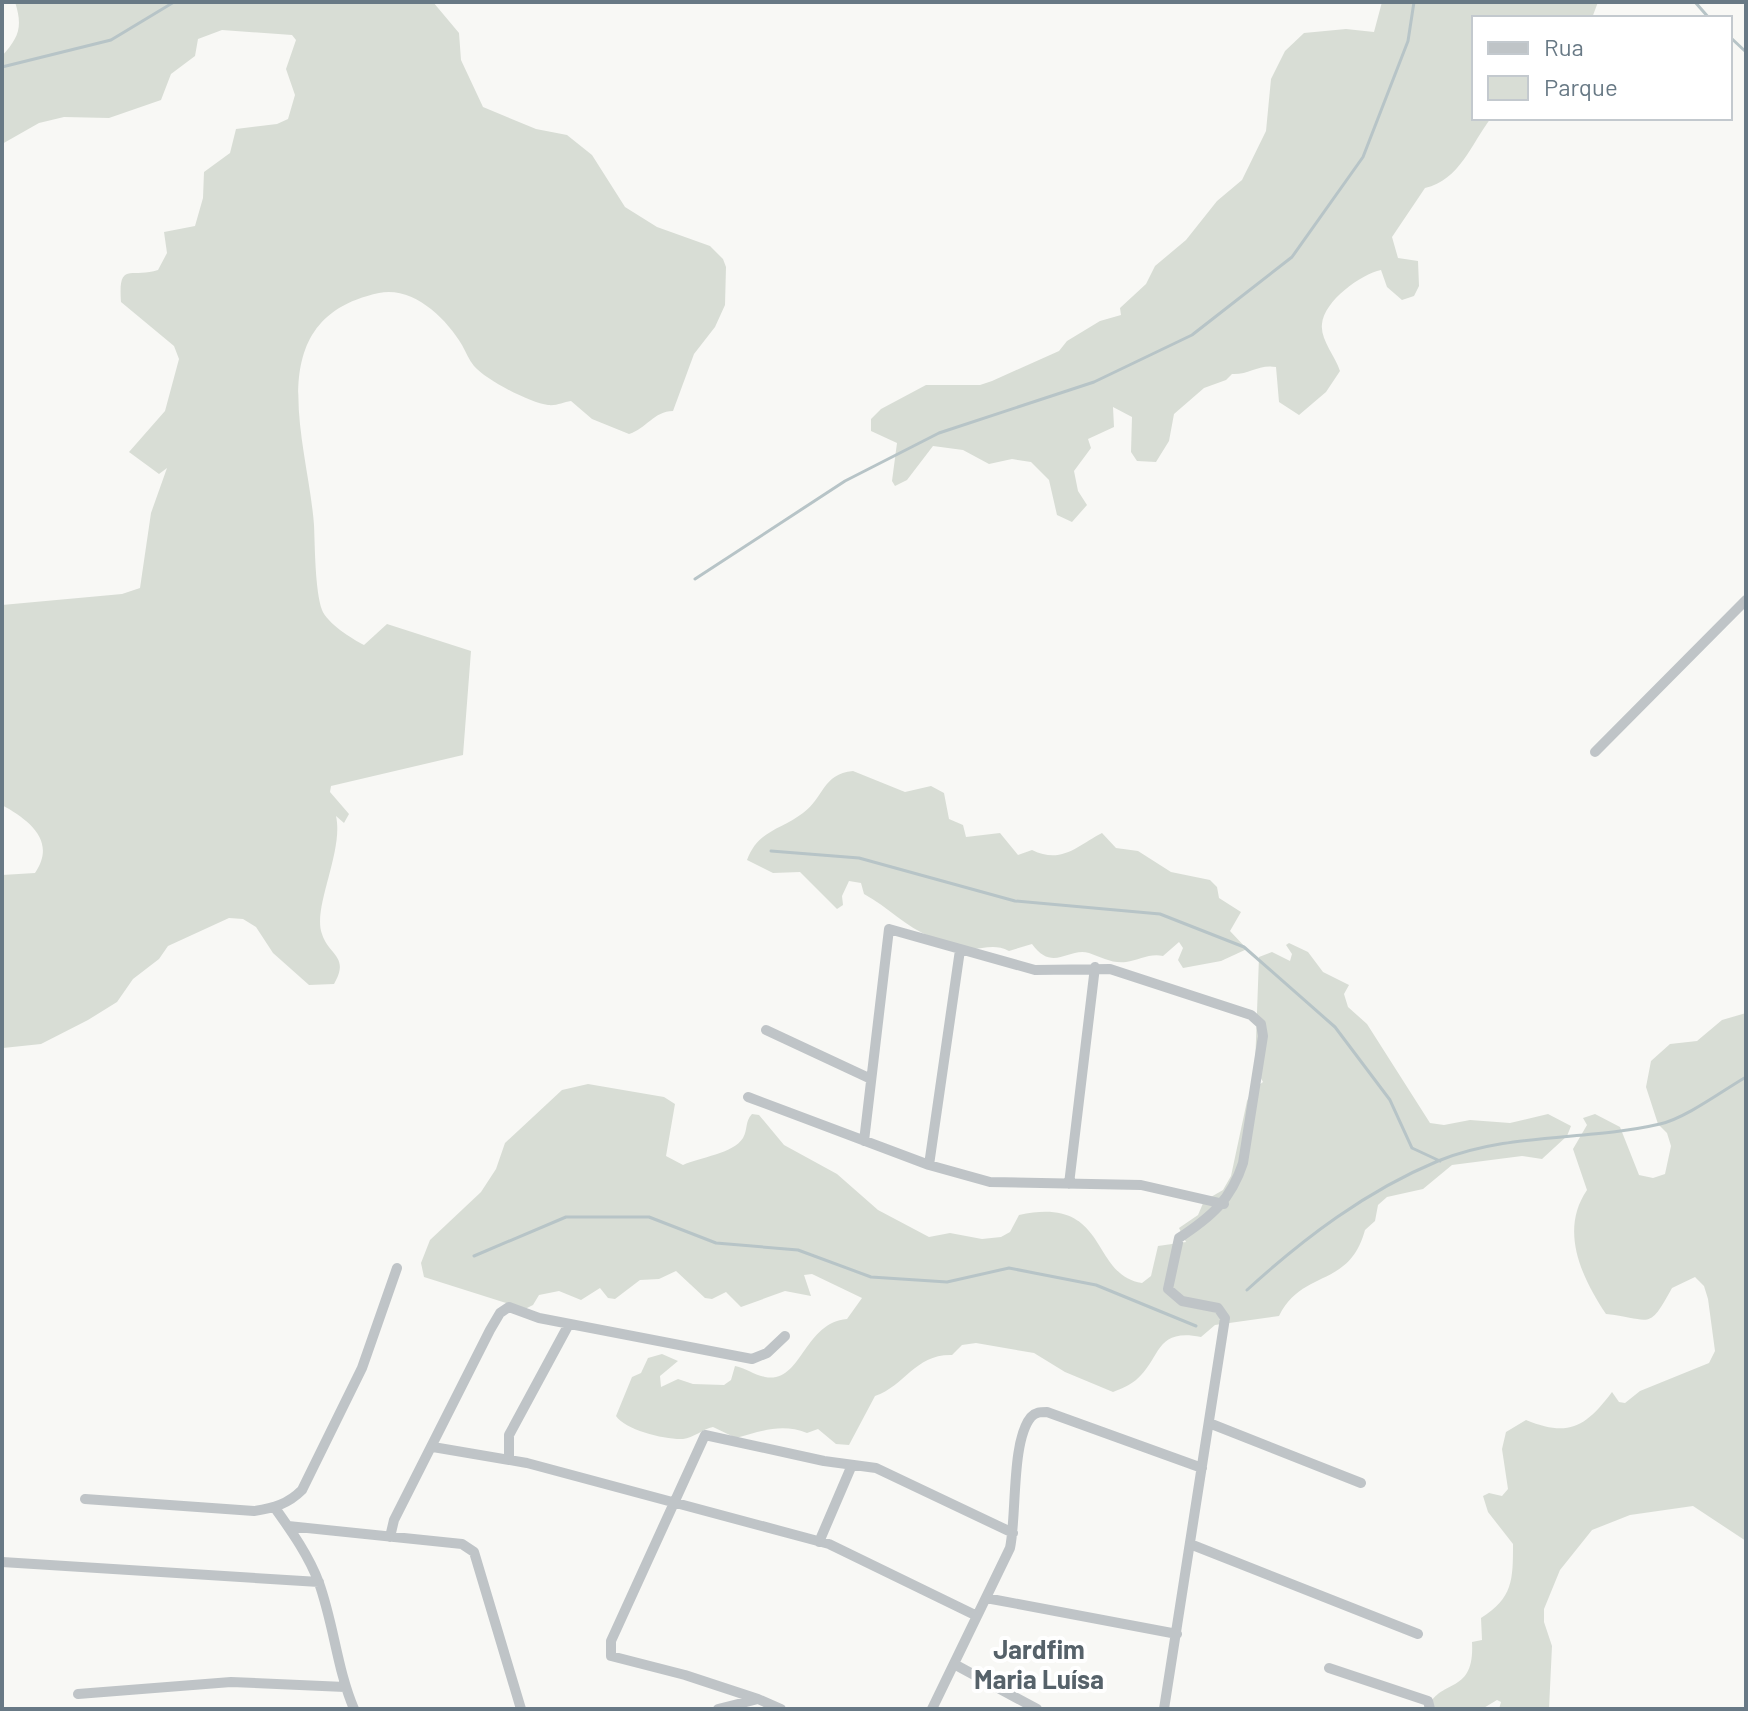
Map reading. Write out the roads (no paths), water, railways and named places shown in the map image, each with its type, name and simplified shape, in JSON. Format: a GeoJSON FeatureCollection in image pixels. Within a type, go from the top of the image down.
{"type":"FeatureCollection","features":[{"type":"Feature","properties":{"kind":"street"},"geometry":{"type":"LineString","coordinates":[[1595,752],[1746,600]]}},
{"type":"Feature","properties":{"kind":"street"},"geometry":{"type":"LineString","coordinates":[[864,1141],[889,929],[1035,970],[1110,969],[1251,1015],[1261,1024],[1263,1036],[1243,1163],[1224,1204],[1179,1238],[1168,1289],[1182,1301],[1223,1311],[1225,1318],[1164,1709]]}},
{"type":"Feature","properties":{"kind":"street"},"geometry":{"type":"LineString","coordinates":[[929,1165],[960,950]]}},
{"type":"Feature","properties":{"kind":"street"},"geometry":{"type":"LineString","coordinates":[[1069,1184],[1095,967]]}},
{"type":"Feature","properties":{"kind":"street"},"geometry":{"type":"LineString","coordinates":[[766,1030],[871,1079]]}},
{"type":"Feature","properties":{"kind":"street"},"geometry":{"type":"LineString","coordinates":[[748,1097],[929,1165],[990,1182],[1141,1185],[1224,1204]]}},
{"type":"Feature","properties":{"kind":"street"},"geometry":{"type":"LineString","coordinates":[[85,1499],[254,1511],[275,1508],[302,1490],[362,1368],[397,1268]]}},
{"type":"Feature","properties":{"kind":"street"},"geometry":{"type":"LineString","coordinates":[[390,1537],[394,1520],[500,1313],[509,1307],[569,1324],[752,1359],[767,1353],[785,1336]]}},
{"type":"Feature","properties":{"kind":"street"},"geometry":{"type":"LineString","coordinates":[[509,1460],[509,1435],[569,1324]]}},
{"type":"Feature","properties":{"kind":"street"},"geometry":{"type":"LineString","coordinates":[[932,1709],[986,1598],[1013,1533],[1020,1450],[1026,1426],[1038,1411],[1202,1468]]}},
{"type":"Feature","properties":{"kind":"street"},"geometry":{"type":"LineString","coordinates":[[1209,1423],[1361,1483]]}},
{"type":"Feature","properties":{"kind":"street"},"geometry":{"type":"LineString","coordinates":[[781,1709],[758,1699],[611,1656],[611,1641],[705,1435],[876,1468],[1013,1533]]}},
{"type":"Feature","properties":{"kind":"street"},"geometry":{"type":"LineString","coordinates":[[433,1447],[509,1460],[674,1501],[819,1542],[977,1616]]}},
{"type":"Feature","properties":{"kind":"street"},"geometry":{"type":"LineString","coordinates":[[819,1542],[852,1465]]}},
{"type":"Feature","properties":{"kind":"street"},"geometry":{"type":"LineString","coordinates":[[275,1508],[319,1582],[345,1687],[354,1709]]}},
{"type":"Feature","properties":{"kind":"street"},"geometry":{"type":"LineString","coordinates":[[288,1526],[462,1544],[474,1552],[521,1709]]}},
{"type":"Feature","properties":{"kind":"street"},"geometry":{"type":"LineString","coordinates":[[1190,1544],[1418,1634]]}},
{"type":"Feature","properties":{"kind":"street"},"geometry":{"type":"LineString","coordinates":[[2,1562],[319,1582]]}},
{"type":"Feature","properties":{"kind":"street"},"geometry":{"type":"LineString","coordinates":[[986,1598],[1177,1634]]}},
{"type":"Feature","properties":{"kind":"street"},"geometry":{"type":"LineString","coordinates":[[954,1664],[1037,1709]]}},
{"type":"Feature","properties":{"kind":"street"},"geometry":{"type":"LineString","coordinates":[[1329,1668],[1428,1701],[1430,1709]]}},
{"type":"Feature","properties":{"kind":"street"},"geometry":{"type":"LineString","coordinates":[[78,1694],[231,1682],[345,1687]]}},
{"type":"Feature","properties":{"kind":"street"},"geometry":{"type":"LineString","coordinates":[[718,1709],[758,1699]]}},
{"type":"Feature","properties":{"kind":"waterway"},"geometry":{"type":"LineString","coordinates":[[2,67],[111,40],[174,2]]}},
{"type":"Feature","properties":{"kind":"waterway"},"geometry":{"type":"LineString","coordinates":[[695,579],[845,481],[939,433],[1094,382],[1192,335],[1292,257],[1363,157],[1408,41],[1414,2]]}},
{"type":"Feature","properties":{"kind":"waterway"},"geometry":{"type":"LineString","coordinates":[[1695,2],[1707,16]]}},
{"type":"Feature","properties":{"kind":"waterway"},"geometry":{"type":"LineString","coordinates":[[1732,39],[1746,52]]}},
{"type":"Feature","properties":{"kind":"waterway"},"geometry":{"type":"LineString","coordinates":[[771,851],[859,858],[1015,901],[1160,914],[1244,947],[1335,1027],[1390,1100],[1412,1148],[1440,1161]]}},
{"type":"Feature","properties":{"kind":"waterway"},"geometry":{"type":"LineString","coordinates":[[1247,1290],[1337,1217],[1386,1186],[1438,1161],[1492,1145],[1660,1124],[1692,1110],[1746,1077]]}},
{"type":"Feature","properties":{"kind":"waterway"},"geometry":{"type":"LineString","coordinates":[[474,1256],[566,1217],[649,1217],[716,1243],[798,1250],[871,1277],[947,1282],[1009,1268],[1096,1285],[1196,1326]]}},
{"type":"Feature","properties":{"kind":"district","name":"Jardfim Maria Luísa"},"geometry":{"type":"Point","coordinates":[1039,1663]}}]}
